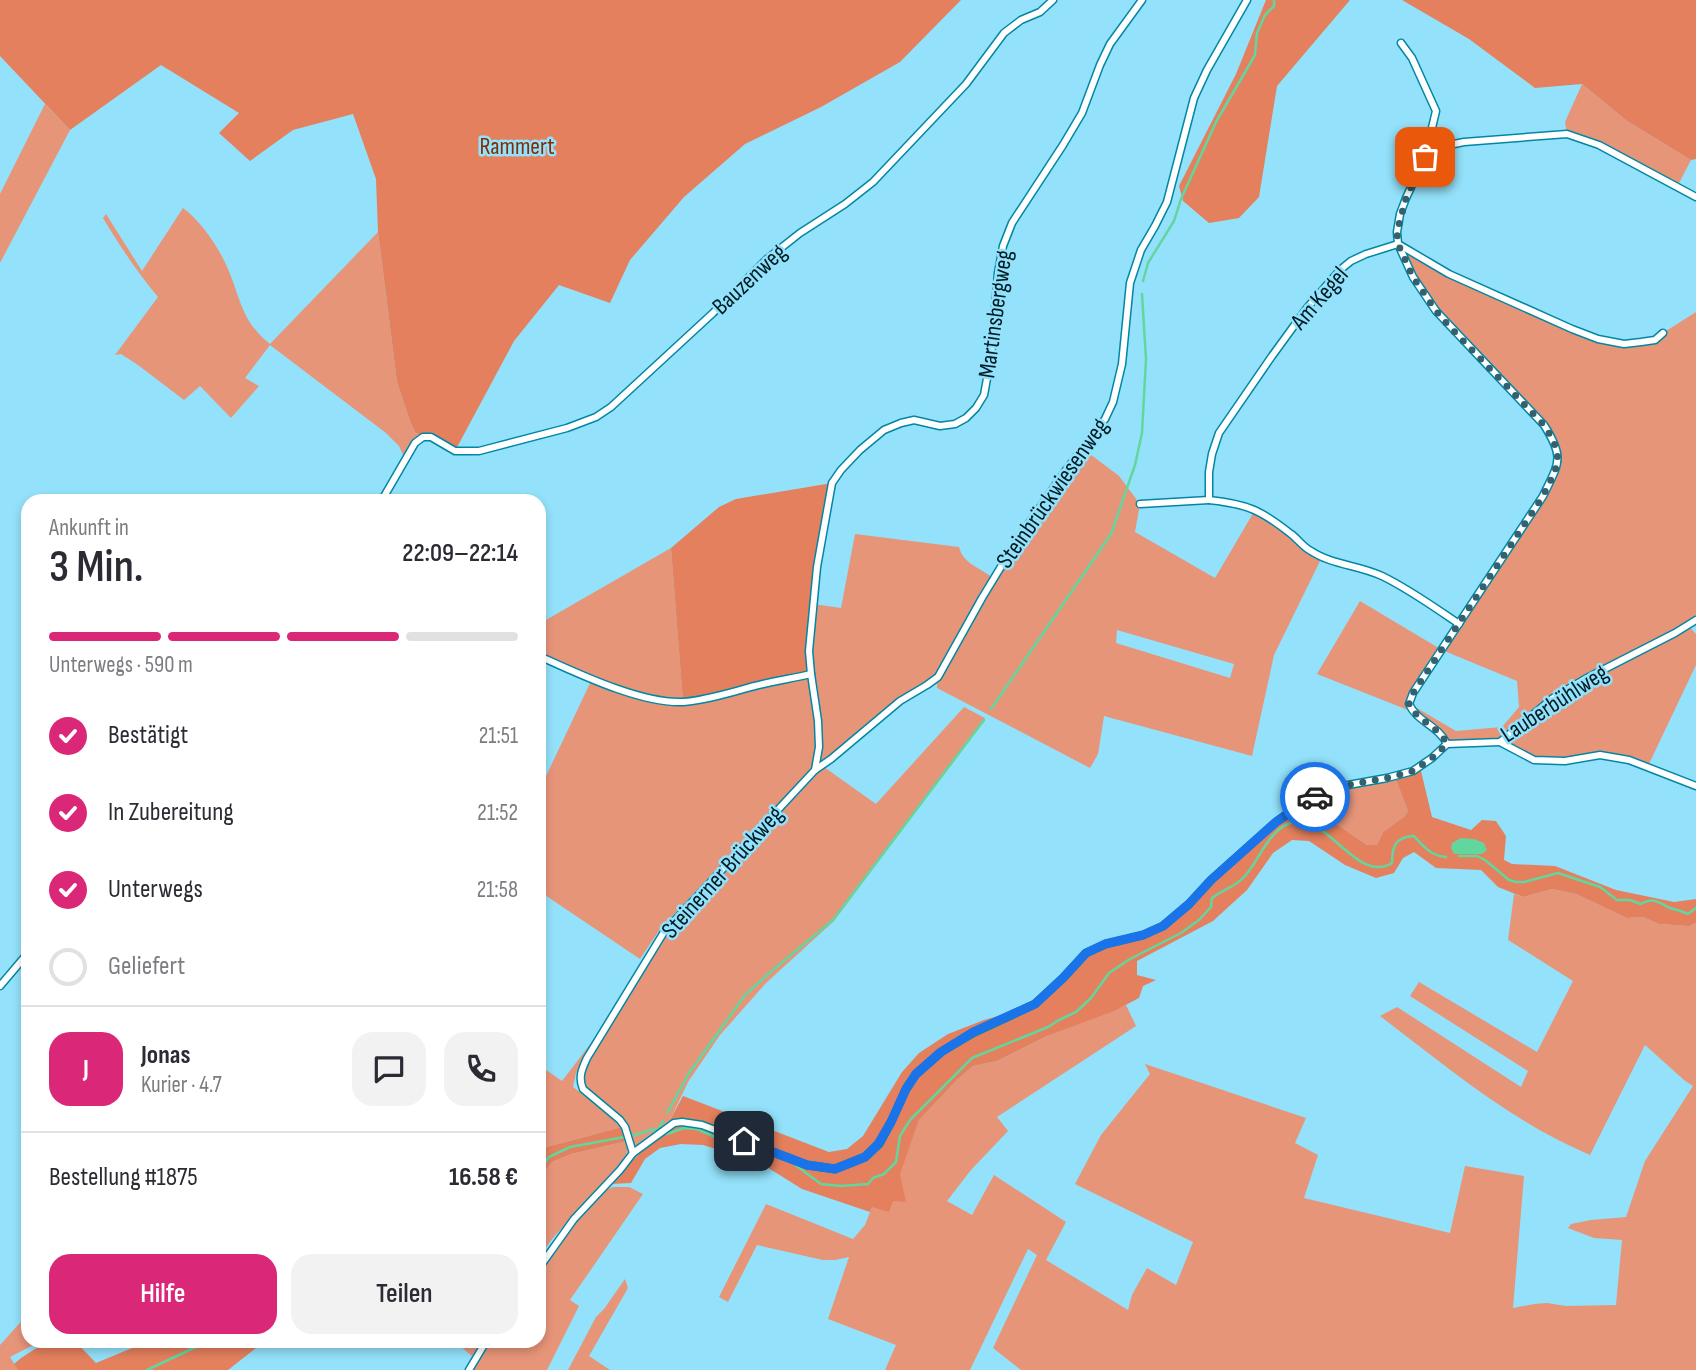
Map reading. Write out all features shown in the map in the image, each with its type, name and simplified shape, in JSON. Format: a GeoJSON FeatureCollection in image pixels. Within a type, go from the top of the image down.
{"type":"FeatureCollection","features":[{"type":"Feature","properties":{"kind":"street","name":"Bauzenweg"},"geometry":{"type":"LineString","coordinates":[[385,494],[415,443],[423,437],[431,437],[455,451],[479,451],[567,428],[596,417],[611,407],[767,259],[873,182],[966,84],[1004,33],[1021,20],[1040,12],[1053,0]]}},
{"type":"Feature","properties":{"kind":"street","name":"Martinsbergweg"},"geometry":{"type":"LineString","coordinates":[[815,770],[819,747],[818,721],[809,651],[819,556],[832,484],[860,450],[884,430],[914,420],[940,426],[955,424],[976,408],[984,395],[990,365],[998,273],[1003,246],[1012,223],[1082,113],[1110,44],[1142,0]]}},
{"type":"Feature","properties":{"kind":"street","name":"Steinbrückwiesenweg"},"geometry":{"type":"LineString","coordinates":[[815,770],[900,701],[938,677],[1016,542],[1105,419],[1113,402],[1122,364],[1129,291],[1141,250],[1167,202],[1194,98],[1247,0]]}},
{"type":"Feature","properties":{"kind":"street"},"geometry":{"type":"LineString","coordinates":[[546,1258],[575,1219],[633,1153],[668,1125],[682,1122],[702,1125],[807,1165],[835,1169],[865,1157],[878,1144],[916,1074],[941,1052],[973,1032],[1035,1004],[1086,953],[1105,944],[1143,935],[1163,926],[1276,822],[1306,801],[1337,787],[1413,771],[1447,744],[1443,735],[1413,712],[1409,704],[1413,693],[1543,496],[1558,460],[1556,444],[1544,425],[1436,311],[1413,277],[1398,244],[1400,214],[1425,157],[1436,111],[1412,58],[1401,43]]}},
{"type":"Feature","properties":{"kind":"street"},"geometry":{"type":"LineString","coordinates":[[1425,157],[1449,145],[1464,142],[1567,134],[1599,145],[1696,197]]}},
{"type":"Feature","properties":{"kind":"street"},"geometry":{"type":"LineString","coordinates":[[1398,244],[1449,274],[1598,338],[1624,344],[1655,340],[1663,333]]}},
{"type":"Feature","properties":{"kind":"street","name":"Am Kegel"},"geometry":{"type":"LineString","coordinates":[[1209,500],[1209,472],[1219,433],[1307,308],[1351,261],[1398,244]]}},
{"type":"Feature","properties":{"kind":"street"},"geometry":{"type":"LineString","coordinates":[[1140,504],[1209,500],[1237,503],[1271,518],[1312,552],[1382,576],[1459,624]]}},
{"type":"Feature","properties":{"kind":"street","name":"Lauberbühlweg"},"geometry":{"type":"LineString","coordinates":[[1447,744],[1500,742],[1553,698],[1696,620]]}},
{"type":"Feature","properties":{"kind":"street"},"geometry":{"type":"LineString","coordinates":[[546,659],[631,693],[683,702],[811,674]]}},
{"type":"Feature","properties":{"kind":"street"},"geometry":{"type":"LineString","coordinates":[[1500,742],[1534,760],[1565,761],[1600,755],[1629,760],[1696,786]]}},
{"type":"Feature","properties":{"kind":"street","name":"Steinerner Brückweg"},"geometry":{"type":"LineString","coordinates":[[633,1153],[620,1120],[583,1089],[580,1083],[580,1074],[587,1058],[664,932],[815,770]]}},
{"type":"Feature","properties":{"kind":"street"},"geometry":{"type":"LineString","coordinates":[[0,986],[21,961]]}},
{"type":"Feature","properties":{"kind":"street"},"geometry":{"type":"LineString","coordinates":[[469,1370],[482,1348]]}},
{"type":"Feature","properties":{"kind":"shaded area"},"geometry":{"type":"Polygon","coordinates":[[[1582,84],[1627,121],[1691,160],[1677,187],[1599,145],[1567,134],[1565,122],[1582,84]]]}},
{"type":"Feature","properties":{"kind":"shaded area"},"geometry":{"type":"Polygon","coordinates":[[[45,104],[70,130],[0,263],[0,194],[45,104]]]}},
{"type":"Feature","properties":{"kind":"shaded area"},"geometry":{"type":"Polygon","coordinates":[[[183,208],[197,220],[215,244],[248,319],[270,344],[378,232],[397,382],[415,432],[423,437],[405,459],[399,446],[386,433],[270,345],[245,378],[259,386],[231,418],[200,386],[184,400],[138,365],[121,354],[115,355],[158,297],[103,218],[106,214],[142,271],[183,208]]]}},
{"type":"Feature","properties":{"kind":"shaded area"},"geometry":{"type":"Polygon","coordinates":[[[1398,244],[1449,274],[1572,329],[1624,344],[1641,342],[1663,333],[1696,312],[1696,620],[1688,625],[1696,634],[1696,665],[1648,766],[1610,757],[1565,761],[1534,760],[1500,742],[1453,744],[1413,712],[1317,674],[1360,601],[1442,650],[1543,496],[1558,460],[1544,425],[1460,338],[1413,277],[1398,244]],[[1442,650],[1410,704],[1456,731],[1502,727],[1519,707],[1517,681],[1442,650]]]}},
{"type":"Feature","properties":{"kind":"shaded area"},"geometry":{"type":"Polygon","coordinates":[[[1082,448],[1119,476],[1140,504],[1135,532],[1215,578],[1255,510],[1322,557],[1274,655],[1252,756],[1104,716],[1098,754],[1090,768],[937,688],[937,679],[913,693],[831,759],[815,765],[660,929],[640,959],[546,896],[546,776],[592,679],[546,659],[546,620],[671,548],[683,701],[813,604],[841,608],[855,534],[959,547],[968,562],[993,578],[1082,448]],[[1117,630],[1116,643],[1230,678],[1234,664],[1117,630]]]}},
{"type":"Feature","properties":{"kind":"shaded area"},"geometry":{"type":"Polygon","coordinates":[[[964,707],[985,718],[834,921],[766,983],[720,1035],[688,1082],[670,1120],[636,1145],[633,1144],[624,1120],[589,1092],[582,1075],[589,1058],[665,933],[679,918],[683,921],[685,919],[683,916],[824,767],[876,804],[964,707]]]}},
{"type":"Feature","properties":{"kind":"shaded area"},"geometry":{"type":"Polygon","coordinates":[[[1396,780],[1408,811],[1383,832],[1377,845],[1367,845],[1307,804],[1336,791],[1396,780]]]}},
{"type":"Feature","properties":{"kind":"shaded area"},"geometry":{"type":"Polygon","coordinates":[[[1461,838],[1484,843],[1487,850],[1482,854],[1454,854],[1452,843],[1461,838]]]}},
{"type":"Feature","properties":{"kind":"shaded area"},"geometry":{"type":"Polygon","coordinates":[[[1552,889],[1576,894],[1627,918],[1643,917],[1659,924],[1689,926],[1696,923],[1696,1370],[1021,1370],[993,1348],[1037,1255],[1028,1249],[970,1370],[885,1370],[896,1345],[828,1319],[849,1257],[823,1260],[757,1245],[728,1302],[719,1297],[766,1204],[853,1239],[865,1225],[872,1207],[899,1174],[919,1120],[973,1066],[997,1061],[1047,1036],[1126,1005],[1136,1026],[997,1117],[1008,1131],[971,1170],[947,1201],[972,1215],[994,1175],[1066,1222],[1046,1260],[1128,1310],[1132,1295],[1147,1268],[1176,1285],[1193,1242],[1075,1184],[1101,1135],[1150,1074],[1145,1064],[1306,1118],[1295,1143],[1318,1155],[1304,1198],[1450,1233],[1465,1166],[1524,1176],[1513,1308],[1547,1303],[1566,1306],[1616,1305],[1622,1240],[1594,1238],[1568,1228],[1571,1224],[1591,1220],[1626,1217],[1645,1161],[1693,1086],[1645,1045],[1590,1155],[1561,1142],[1507,1110],[1380,1016],[1397,1007],[1521,1087],[1528,1071],[1410,996],[1419,982],[1537,1052],[1573,981],[1508,940],[1514,894],[1523,897],[1552,889]]]}},
{"type":"Feature","properties":{"kind":"shaded area"},"geometry":{"type":"Polygon","coordinates":[[[598,1034],[576,1073],[573,1087],[622,1127],[546,1147],[546,1070],[562,1081],[598,1034]]]}},
{"type":"Feature","properties":{"kind":"shaded area"},"geometry":{"type":"Polygon","coordinates":[[[627,1141],[628,1150],[623,1161],[546,1247],[546,1170],[552,1162],[571,1154],[627,1141]]]}},
{"type":"Feature","properties":{"kind":"shaded area"},"geometry":{"type":"Polygon","coordinates":[[[613,1187],[629,1187],[643,1194],[570,1300],[579,1306],[547,1370],[473,1370],[487,1348],[546,1348],[546,1262],[576,1221],[602,1192],[613,1187]]]}},
{"type":"Feature","properties":{"kind":"shaded area"},"geometry":{"type":"Polygon","coordinates":[[[625,1279],[628,1288],[589,1356],[610,1370],[568,1370],[596,1317],[625,1279]]]}},
{"type":"Feature","properties":{"kind":"shaded area"},"geometry":{"type":"Polygon","coordinates":[[[21,1322],[21,1348],[27,1348],[10,1357],[18,1370],[0,1370],[0,1345],[21,1322]]]}},
{"type":"Feature","properties":{"kind":"shaded area"},"geometry":{"type":"Polygon","coordinates":[[[462,1348],[477,1348],[472,1356],[462,1348]]]}},
{"type":"Feature","properties":{"kind":"green space","name":"Rammert"},"geometry":{"type":"Polygon","coordinates":[[[0,0],[961,0],[900,62],[821,107],[745,144],[684,197],[630,260],[610,303],[559,285],[514,341],[455,451],[431,437],[423,437],[415,432],[397,382],[378,232],[376,179],[353,114],[293,130],[250,161],[219,133],[239,113],[161,65],[70,130],[0,56],[0,0]]]}},
{"type":"Feature","properties":{"kind":"green space"},"geometry":{"type":"Polygon","coordinates":[[[1266,0],[1350,0],[1277,86],[1259,197],[1239,218],[1209,223],[1183,201],[1179,186],[1236,74],[1266,0]]]}},
{"type":"Feature","properties":{"kind":"green space"},"geometry":{"type":"Polygon","coordinates":[[[1402,0],[1696,0],[1696,159],[1691,160],[1627,121],[1582,84],[1535,88],[1469,39],[1402,0]]]}},
{"type":"Feature","properties":{"kind":"green space"},"geometry":{"type":"Polygon","coordinates":[[[832,483],[813,604],[811,674],[683,702],[671,548],[719,507],[736,499],[832,483]]]}},
{"type":"Feature","properties":{"kind":"green space"},"geometry":{"type":"Polygon","coordinates":[[[1421,771],[1432,817],[1471,830],[1482,820],[1496,821],[1506,836],[1504,860],[1512,864],[1555,866],[1616,890],[1674,902],[1696,899],[1696,923],[1689,926],[1659,924],[1643,917],[1627,918],[1576,894],[1552,889],[1523,897],[1498,887],[1481,870],[1436,868],[1414,852],[1403,858],[1394,873],[1376,878],[1345,865],[1309,841],[1292,840],[1273,853],[1247,890],[1213,921],[1137,961],[1137,975],[1156,980],[1143,986],[1139,998],[1114,1011],[1047,1036],[997,1061],[973,1066],[957,1080],[919,1120],[900,1174],[906,1202],[893,1201],[889,1212],[872,1207],[870,1212],[802,1189],[759,1162],[703,1145],[681,1144],[660,1148],[645,1159],[631,1183],[610,1184],[650,1144],[678,1125],[670,1120],[683,1096],[829,1152],[847,1149],[863,1136],[902,1072],[919,1053],[948,1034],[1036,1005],[1087,955],[1106,945],[1164,928],[1277,824],[1307,804],[1367,845],[1377,845],[1383,832],[1408,811],[1396,780],[1421,771]]]}},
{"type":"Feature","properties":{"kind":"green space"},"geometry":{"type":"Polygon","coordinates":[[[622,1127],[627,1141],[571,1154],[552,1162],[546,1170],[546,1147],[622,1127]]]}},
{"type":"Feature","properties":{"kind":"green space"},"geometry":{"type":"Polygon","coordinates":[[[37,1348],[82,1348],[96,1363],[132,1348],[256,1348],[228,1370],[18,1370],[14,1364],[37,1348]]]}},
{"type":"Feature","properties":{"kind":"waterway"},"geometry":{"type":"LineString","coordinates":[[1143,281],[1148,263],[1174,221],[1181,199],[1216,122],[1255,55],[1257,33],[1265,15],[1274,6],[1274,0]]}},
{"type":"Feature","properties":{"kind":"waterway"},"geometry":{"type":"LineString","coordinates":[[991,709],[1111,534],[1135,465],[1142,433],[1146,359],[1142,294]]}},
{"type":"Feature","properties":{"kind":"waterway"},"geometry":{"type":"LineString","coordinates":[[667,1113],[689,1073],[745,995],[833,920],[984,720]]}},
{"type":"Feature","properties":{"kind":"waterway"},"geometry":{"type":"LineString","coordinates":[[790,1161],[821,1184],[868,1184],[873,1178],[884,1174],[896,1162],[900,1136],[910,1120],[972,1058],[1048,1027],[1076,1012],[1091,998],[1109,973],[1199,920],[1211,907],[1212,898],[1244,877],[1271,838],[1284,826],[1293,822],[1305,822],[1317,827],[1354,857],[1379,867],[1392,863],[1393,851],[1399,840],[1414,836],[1432,853],[1446,857]]}},
{"type":"Feature","properties":{"kind":"waterway"},"geometry":{"type":"LineString","coordinates":[[1459,856],[1477,856],[1509,880],[1516,882],[1558,873],[1600,887],[1617,900],[1630,900],[1641,904],[1656,901],[1688,914],[1696,908]]}},
{"type":"Feature","properties":{"kind":"waterway"},"geometry":{"type":"LineString","coordinates":[[658,1130],[663,1121]]}},
{"type":"Feature","properties":{"kind":"waterway"},"geometry":{"type":"LineString","coordinates":[[546,1161],[570,1147],[654,1129],[667,1134],[684,1128],[697,1129],[771,1154]]}},
{"type":"Feature","properties":{"kind":"waterway"},"geometry":{"type":"LineString","coordinates":[[147,1370],[194,1348]]}},
{"type":"Feature","properties":{"kind":"way so far"},"geometry":{"type":"LineString","coordinates":[[1315,797],[1337,787],[1413,771],[1447,744],[1434,726],[1413,712],[1409,704],[1413,693],[1543,496],[1558,460],[1556,444],[1544,425],[1436,311],[1405,260],[1398,244],[1400,214],[1425,157]]}},
{"type":"Feature","properties":{"kind":"route"},"geometry":{"type":"LineString","coordinates":[[744,1141],[807,1165],[835,1169],[865,1157],[878,1144],[916,1074],[941,1052],[973,1032],[1035,1004],[1086,953],[1105,944],[1143,935],[1163,926],[1276,822],[1315,797]]}}]}
